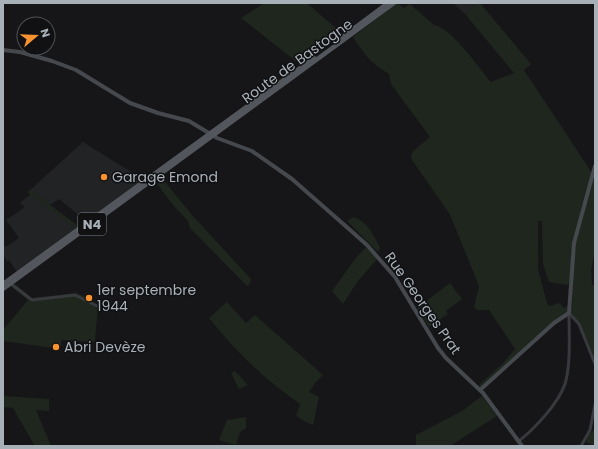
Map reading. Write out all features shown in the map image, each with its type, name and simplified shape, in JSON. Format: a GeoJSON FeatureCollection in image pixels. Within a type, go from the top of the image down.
{"type":"FeatureCollection","features":[{"type":"Feature","properties":{"kind":"main road","name":"Route de Bastogne"},"geometry":{"type":"LineString","coordinates":[[3,289],[388,3]]}},
{"type":"Feature","properties":{"kind":"main road","name":"Route de Bastogne"},"geometry":{"type":"LineString","coordinates":[[3,284],[394,3]]}},
{"type":"Feature","properties":{"kind":"street","name":"Rue Georges Prat"},"geometry":{"type":"LineString","coordinates":[[3,50],[20,52],[52,61],[76,70],[130,103],[158,113],[189,121],[211,135],[252,151],[279,169],[367,245],[395,277],[438,348],[446,358],[480,390],[522,446]]}},
{"type":"Feature","properties":{"kind":"street"},"geometry":{"type":"LineString","coordinates":[[519,441],[540,421],[554,402],[563,389],[567,375],[574,243],[595,166]]}},
{"type":"Feature","properties":{"kind":"street"},"geometry":{"type":"LineString","coordinates":[[11,284],[32,300],[76,295],[98,306]]}},
{"type":"Feature","properties":{"kind":"street"},"geometry":{"type":"LineString","coordinates":[[480,390],[554,323],[570,313]]}},
{"type":"Feature","properties":{"kind":"street"},"geometry":{"type":"LineString","coordinates":[[570,313],[579,324],[595,364]]}},
{"type":"Feature","properties":{"kind":"street"},"geometry":{"type":"LineString","coordinates":[[581,446],[590,430],[595,404]]}},
{"type":"Feature","properties":{"kind":"street"},"geometry":{"type":"LineString","coordinates":[[590,430],[595,427]]}},
{"type":"Feature","properties":{"kind":"shaded area"},"geometry":{"type":"Polygon","coordinates":[[[264,3],[307,3],[339,31],[297,62],[241,18],[264,3]]]}},
{"type":"Feature","properties":{"kind":"shaded area"},"geometry":{"type":"Polygon","coordinates":[[[397,3],[404,8],[410,4],[434,25],[449,33],[465,49],[491,82],[514,73],[465,14],[476,3],[480,3],[531,64],[524,70],[592,173],[573,240],[570,280],[568,285],[549,282],[543,264],[542,221],[538,221],[538,270],[549,306],[560,303],[564,308],[567,306],[572,308],[576,241],[595,171],[595,250],[591,270],[592,285],[595,285],[595,364],[579,324],[569,313],[560,318],[482,388],[479,385],[502,364],[515,349],[489,310],[478,310],[474,308],[479,286],[453,222],[449,213],[412,160],[411,156],[413,151],[430,137],[391,84],[389,74],[368,58],[353,37],[397,3]]]}},
{"type":"Feature","properties":{"kind":"shaded area"},"geometry":{"type":"Polygon","coordinates":[[[453,3],[476,3],[465,14],[453,3]]]}},
{"type":"Feature","properties":{"kind":"shaded area"},"geometry":{"type":"Polygon","coordinates":[[[83,142],[144,180],[85,220],[59,199],[50,205],[30,190],[83,142]]]}},
{"type":"Feature","properties":{"kind":"shaded area"},"geometry":{"type":"Polygon","coordinates":[[[160,182],[165,182],[192,215],[251,279],[250,284],[247,286],[190,228],[188,221],[157,184],[160,182]]]}},
{"type":"Feature","properties":{"kind":"shaded area"},"geometry":{"type":"Polygon","coordinates":[[[30,190],[78,226],[76,228],[27,192],[30,190]]]}},
{"type":"Feature","properties":{"kind":"shaded area"},"geometry":{"type":"Polygon","coordinates":[[[31,194],[76,228],[17,272],[9,260],[7,261],[3,255],[3,247],[19,238],[6,220],[25,207],[20,203],[31,194]]]}},
{"type":"Feature","properties":{"kind":"shaded area"},"geometry":{"type":"Polygon","coordinates":[[[354,217],[363,222],[370,230],[380,248],[378,252],[347,221],[354,217]]]}},
{"type":"Feature","properties":{"kind":"shaded area"},"geometry":{"type":"Polygon","coordinates":[[[366,247],[377,259],[357,282],[343,304],[332,291],[355,259],[366,247]]]}},
{"type":"Feature","properties":{"kind":"shaded area"},"geometry":{"type":"Polygon","coordinates":[[[450,283],[462,299],[446,311],[448,314],[429,327],[417,308],[450,283]]]}},
{"type":"Feature","properties":{"kind":"shaded area"},"geometry":{"type":"Polygon","coordinates":[[[15,284],[32,298],[76,293],[92,299],[91,301],[98,305],[95,341],[62,340],[60,349],[3,341],[3,330],[28,300],[12,287],[15,284]]]}},
{"type":"Feature","properties":{"kind":"shaded area"},"geometry":{"type":"Polygon","coordinates":[[[227,302],[246,323],[255,315],[323,375],[309,392],[319,397],[313,425],[296,416],[300,404],[274,385],[251,364],[209,318],[227,302]]]}},
{"type":"Feature","properties":{"kind":"shaded area"},"geometry":{"type":"Polygon","coordinates":[[[235,371],[248,385],[239,389],[231,373],[235,371]]]}},
{"type":"Feature","properties":{"kind":"shaded area"},"geometry":{"type":"Polygon","coordinates":[[[3,396],[49,399],[49,411],[36,410],[51,446],[35,446],[13,408],[3,407],[3,396]]]}},
{"type":"Feature","properties":{"kind":"shaded area"},"geometry":{"type":"Polygon","coordinates":[[[482,396],[497,416],[450,446],[416,446],[416,435],[462,411],[482,396]]]}},
{"type":"Feature","properties":{"kind":"shaded area"},"geometry":{"type":"Polygon","coordinates":[[[246,417],[246,428],[240,432],[236,445],[219,440],[227,420],[246,417]]]}},
{"type":"Feature","properties":{"kind":"shaded area"},"geometry":{"type":"Polygon","coordinates":[[[595,429],[595,446],[586,442],[589,434],[595,429]]]}},
{"type":"Feature","properties":{"kind":"place","name":"Garage Emond"},"geometry":{"type":"Point","coordinates":[104,177]}},
{"type":"Feature","properties":{"kind":"place","name":"1er septembre 1944"},"geometry":{"type":"Point","coordinates":[89,298]}},
{"type":"Feature","properties":{"kind":"place","name":"Abri Devèze"},"geometry":{"type":"Point","coordinates":[56,347]}}]}
